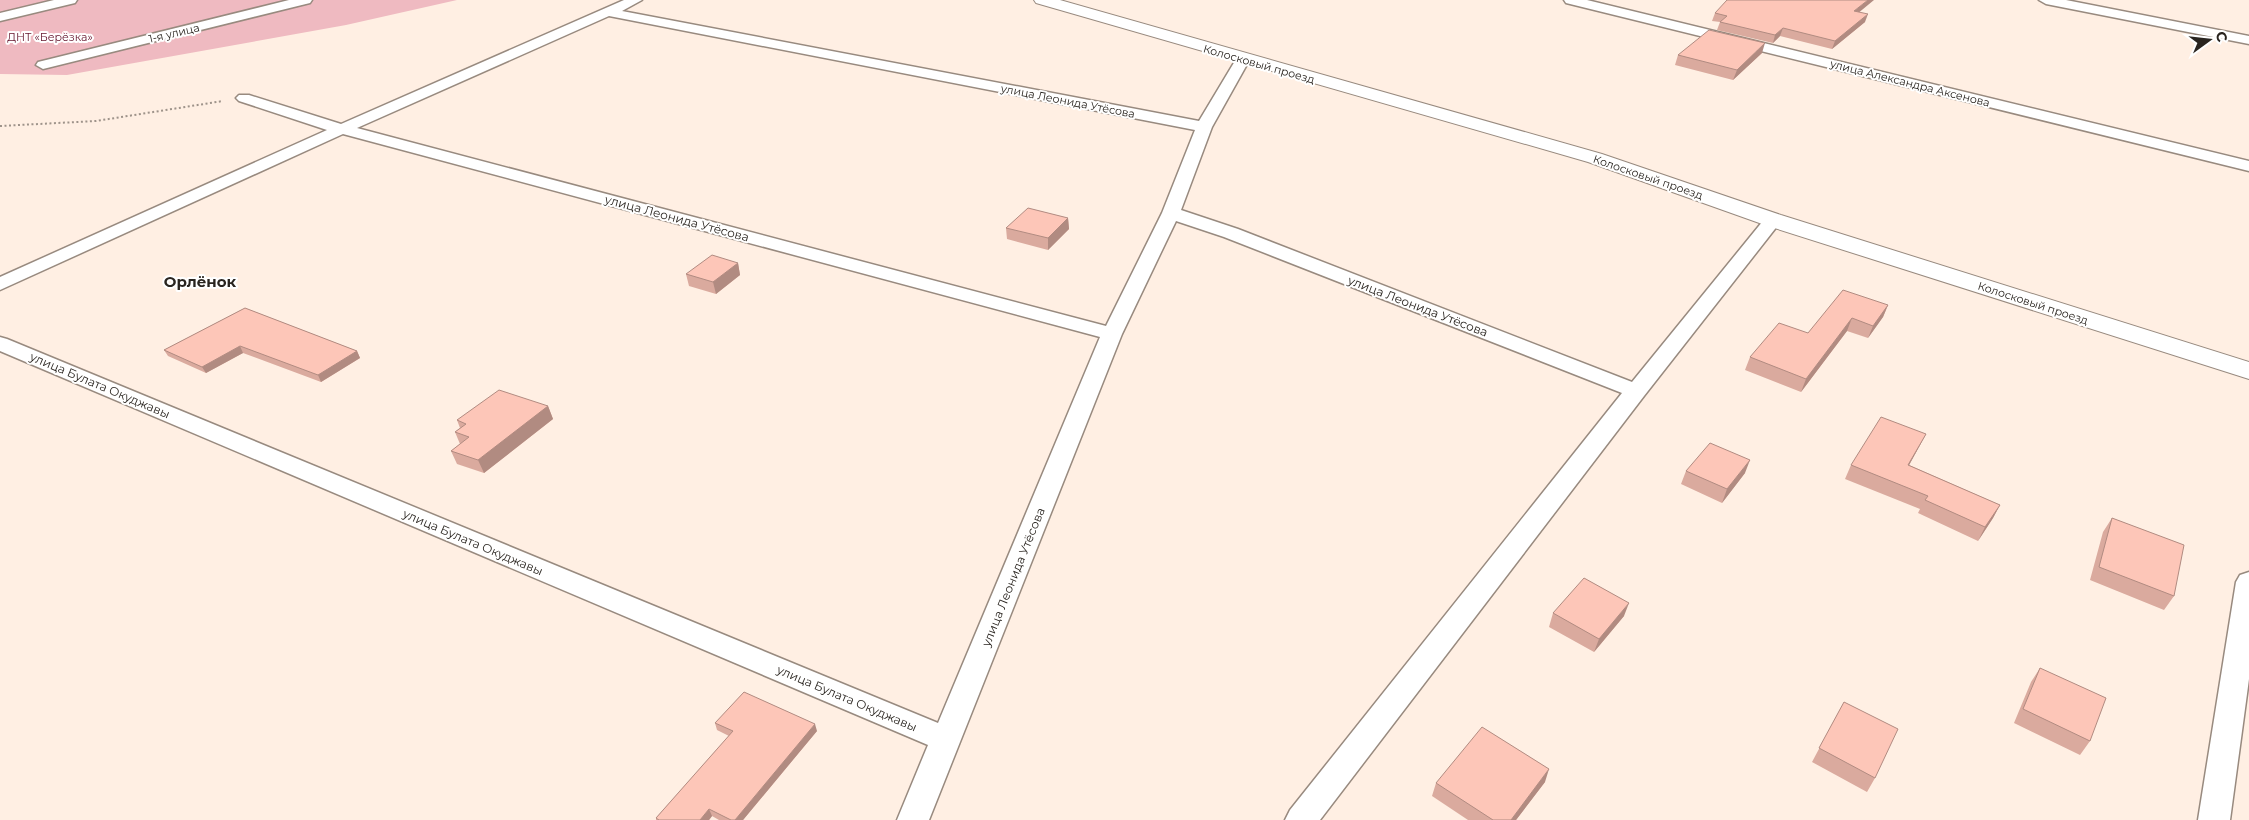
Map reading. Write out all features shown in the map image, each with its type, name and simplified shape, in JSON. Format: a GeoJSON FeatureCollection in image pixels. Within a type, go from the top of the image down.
{"type":"FeatureCollection","features":[{"type":"Feature","properties":{"kind":"street"},"geometry":{"type":"LineString","coordinates":[[0,17],[70,0]]}},
{"type":"Feature","properties":{"kind":"street","name":"1-я улица"},"geometry":{"type":"LineString","coordinates":[[43,65],[305,0]]}},
{"type":"Feature","properties":{"kind":"street"},"geometry":{"type":"LineString","coordinates":[[0,284],[342,129],[635,0]]}},
{"type":"Feature","properties":{"kind":"street","name":"Колосковый проезд"},"geometry":{"type":"LineString","coordinates":[[1042,0],[1243,59],[1595,158],[1773,220],[2249,371]]}},
{"type":"Feature","properties":{"kind":"street","name":"улица Александра Аксенова"},"geometry":{"type":"LineString","coordinates":[[1571,0],[2249,166]]}},
{"type":"Feature","properties":{"kind":"street"},"geometry":{"type":"LineString","coordinates":[[2046,0],[2249,40]]}},
{"type":"Feature","properties":{"kind":"street","name":"улица Леонида Утёсова"},"geometry":{"type":"LineString","coordinates":[[608,12],[1204,127]]}},
{"type":"Feature","properties":{"kind":"street","name":"улица Леонида Утёсова"},"geometry":{"type":"LineString","coordinates":[[913,820],[1112,334],[1171,213],[1204,127],[1243,59]]}},
{"type":"Feature","properties":{"kind":"street","name":"улица Леонида Утёсова"},"geometry":{"type":"LineString","coordinates":[[244,98],[342,129],[1112,334]]}},
{"type":"Feature","properties":{"kind":"street","name":"улица Леонида Утёсова"},"geometry":{"type":"LineString","coordinates":[[1171,213],[1231,233],[1636,391]]}},
{"type":"Feature","properties":{"kind":"street"},"geometry":{"type":"LineString","coordinates":[[1300,820],[1636,391],[1773,220]]}},
{"type":"Feature","properties":{"kind":"street","name":"улица Булата Окуджавы"},"geometry":{"type":"LineString","coordinates":[[0,343],[947,740]]}},
{"type":"Feature","properties":{"kind":"street"},"geometry":{"type":"LineString","coordinates":[[2214,820],[2249,582]]}},
{"type":"Feature","properties":{"kind":"path"},"geometry":{"type":"LineString","coordinates":[[0,126],[96,121],[244,98]]}},
{"type":"Feature","properties":{"kind":"green space","name":"ДНТ «Берёзка»"},"geometry":{"type":"Polygon","coordinates":[[[0,0],[457,0],[346,25],[67,75],[0,74],[0,0]]]}},
{"type":"Feature","properties":{"kind":"building"},"geometry":{"type":"Polygon","coordinates":[[[1727,0],[1868,0],[1854,11],[1868,14],[1835,41],[1783,28],[1775,35],[1720,22],[1727,16],[1715,13],[1727,0]]]}},
{"type":"Feature","properties":{"kind":"building"},"geometry":{"type":"Polygon","coordinates":[[[1709,30],[1765,43],[1737,70],[1678,55],[1709,30]]]}},
{"type":"Feature","properties":{"kind":"building"},"geometry":{"type":"Polygon","coordinates":[[[1028,208],[1068,218],[1048,238],[1006,228],[1028,208]]]}},
{"type":"Feature","properties":{"kind":"building"},"geometry":{"type":"Polygon","coordinates":[[[712,255],[738,263],[713,282],[686,274],[712,255]]]}},
{"type":"Feature","properties":{"kind":"building"},"geometry":{"type":"Polygon","coordinates":[[[1843,290],[1888,305],[1873,326],[1852,318],[1806,379],[1750,357],[1779,323],[1808,333],[1843,290]]]}},
{"type":"Feature","properties":{"kind":"building"},"geometry":{"type":"Polygon","coordinates":[[[245,308],[357,351],[318,375],[240,346],[202,367],[164,350],[245,308]]]}},
{"type":"Feature","properties":{"kind":"building"},"geometry":{"type":"Polygon","coordinates":[[[499,390],[548,406],[478,460],[451,451],[469,437],[455,432],[466,424],[457,420],[499,390]]]}},
{"type":"Feature","properties":{"kind":"building"},"geometry":{"type":"Polygon","coordinates":[[[1881,417],[1926,434],[1908,465],[2000,505],[1985,527],[1925,500],[1928,496],[1851,465],[1881,417]]]}},
{"type":"Feature","properties":{"kind":"building"},"geometry":{"type":"Polygon","coordinates":[[[1710,443],[1750,460],[1727,489],[1686,471],[1710,443]]]}},
{"type":"Feature","properties":{"kind":"building"},"geometry":{"type":"Polygon","coordinates":[[[2112,518],[2184,545],[2174,596],[2099,567],[2112,518]]]}},
{"type":"Feature","properties":{"kind":"building"},"geometry":{"type":"Polygon","coordinates":[[[1584,578],[1629,603],[1599,639],[1553,613],[1584,578]]]}},
{"type":"Feature","properties":{"kind":"building"},"geometry":{"type":"Polygon","coordinates":[[[2040,668],[2106,698],[2090,741],[2023,709],[2040,668]]]}},
{"type":"Feature","properties":{"kind":"building"},"geometry":{"type":"Polygon","coordinates":[[[744,692],[815,724],[735,820],[731,820],[709,809],[700,820],[659,820],[656,818],[733,731],[715,723],[744,692]]]}},
{"type":"Feature","properties":{"kind":"building"},"geometry":{"type":"Polygon","coordinates":[[[1844,702],[1898,729],[1875,778],[1819,748],[1844,702]]]}},
{"type":"Feature","properties":{"kind":"building"},"geometry":{"type":"Polygon","coordinates":[[[1482,727],[1549,769],[1511,820],[1493,820],[1436,783],[1482,727]]]}},
{"type":"Feature","properties":{"kind":"district","name":"Орлёнок"},"geometry":{"type":"Point","coordinates":[200,281]}}]}
